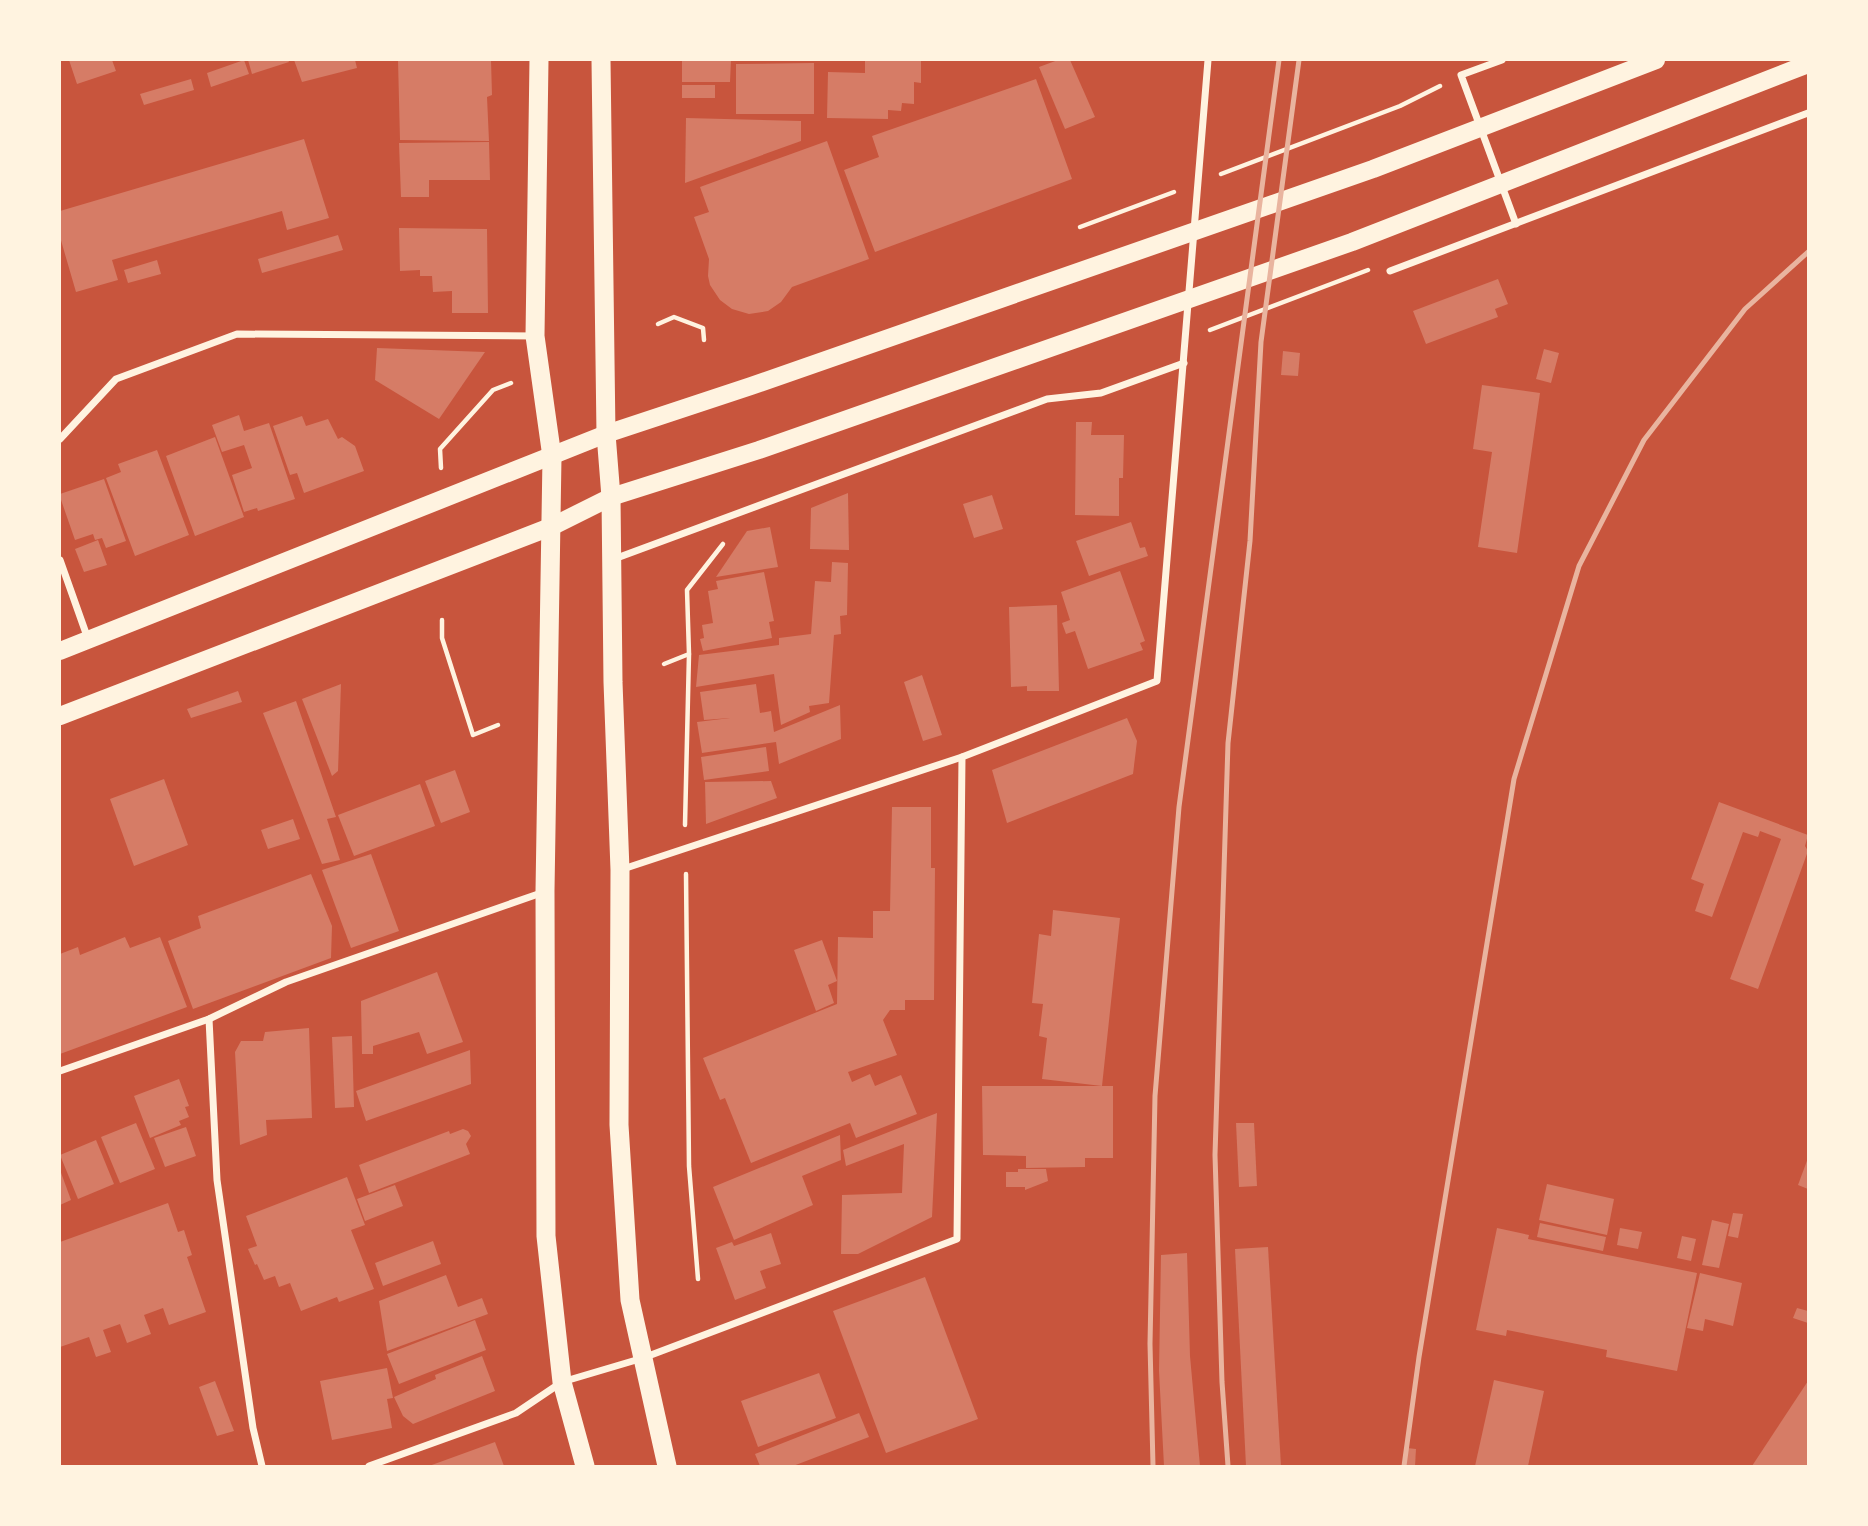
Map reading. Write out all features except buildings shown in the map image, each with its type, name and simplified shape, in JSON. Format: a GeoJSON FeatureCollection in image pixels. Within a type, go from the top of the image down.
{"type":"FeatureCollection","features":[{"type":"Feature","properties":{"kind":"highway"},"geometry":{"type":"LineString","coordinates":[[539,60],[535,336],[552,457],[545,891],[546,1236],[562,1382],[586,1466]]}},
{"type":"Feature","properties":{"kind":"highway"},"geometry":{"type":"LineString","coordinates":[[601,60],[606,434],[611,497],[612,682],[620,870],[619,1125],[630,1300],[667,1466]]}},
{"type":"Feature","properties":{"kind":"main road"},"geometry":{"type":"LineString","coordinates":[[60,651],[606,434],[1373,169],[1656,60]]}},
{"type":"Feature","properties":{"kind":"main road"},"geometry":{"type":"LineString","coordinates":[[60,716],[552,526],[611,497],[759,450],[1352,242],[1808,64]]}},
{"type":"Feature","properties":{"kind":"street"},"geometry":{"type":"LineString","coordinates":[[620,870],[962,757],[1157,681],[1209,60]]}},
{"type":"Feature","properties":{"kind":"street"},"geometry":{"type":"LineString","coordinates":[[1502,60],[1461,75],[1516,224]]}},
{"type":"Feature","properties":{"kind":"street"},"geometry":{"type":"LineString","coordinates":[[1390,271],[1808,113]]}},
{"type":"Feature","properties":{"kind":"street"},"geometry":{"type":"LineString","coordinates":[[60,439],[116,379],[237,334],[535,336]]}},
{"type":"Feature","properties":{"kind":"street"},"geometry":{"type":"LineString","coordinates":[[612,560],[1047,399],[1101,393],[1184,363]]}},
{"type":"Feature","properties":{"kind":"street"},"geometry":{"type":"LineString","coordinates":[[60,560],[89,639]]}},
{"type":"Feature","properties":{"kind":"street"},"geometry":{"type":"LineString","coordinates":[[369,1466],[516,1413],[562,1382],[643,1358],[957,1239],[962,757]]}},
{"type":"Feature","properties":{"kind":"street"},"geometry":{"type":"LineString","coordinates":[[60,1071],[209,1019],[286,982],[545,891]]}},
{"type":"Feature","properties":{"kind":"street"},"geometry":{"type":"LineString","coordinates":[[209,1019],[217,1180],[253,1429],[262,1466]]}},
{"type":"Feature","properties":{"kind":"path"},"geometry":{"type":"LineString","coordinates":[[1208,179],[1400,106],[1461,75]]}},
{"type":"Feature","properties":{"kind":"path"},"geometry":{"type":"LineString","coordinates":[[1080,227],[1184,188]]}},
{"type":"Feature","properties":{"kind":"path"},"geometry":{"type":"LineString","coordinates":[[1199,335],[1374,268]]}},
{"type":"Feature","properties":{"kind":"path"},"geometry":{"type":"LineString","coordinates":[[658,324],[674,317],[703,328],[704,340]]}},
{"type":"Feature","properties":{"kind":"path"},"geometry":{"type":"LineString","coordinates":[[441,468],[440,449],[493,390],[511,383]]}},
{"type":"Feature","properties":{"kind":"path"},"geometry":{"type":"LineString","coordinates":[[685,831],[689,654],[687,590],[724,544],[723,538]]}},
{"type":"Feature","properties":{"kind":"path"},"geometry":{"type":"LineString","coordinates":[[442,620],[442,638],[473,735],[498,725]]}},
{"type":"Feature","properties":{"kind":"path"},"geometry":{"type":"LineString","coordinates":[[664,664],[689,654]]}},
{"type":"Feature","properties":{"kind":"path"},"geometry":{"type":"LineString","coordinates":[[686,873],[689,1166],[698,1279]]}},
{"type":"Feature","properties":{"kind":"railway"},"geometry":{"type":"LineString","coordinates":[[1153,1466],[1150,1344],[1155,1096],[1179,807],[1279,60]]}},
{"type":"Feature","properties":{"kind":"railway"},"geometry":{"type":"LineString","coordinates":[[1228,1466],[1222,1382],[1215,1155],[1228,743],[1250,541],[1261,342],[1299,60]]}},
{"type":"Feature","properties":{"kind":"railway"},"geometry":{"type":"LineString","coordinates":[[1404,1466],[1419,1357],[1514,779],[1579,566],[1644,440],[1745,309],[1808,252]]}}]}
